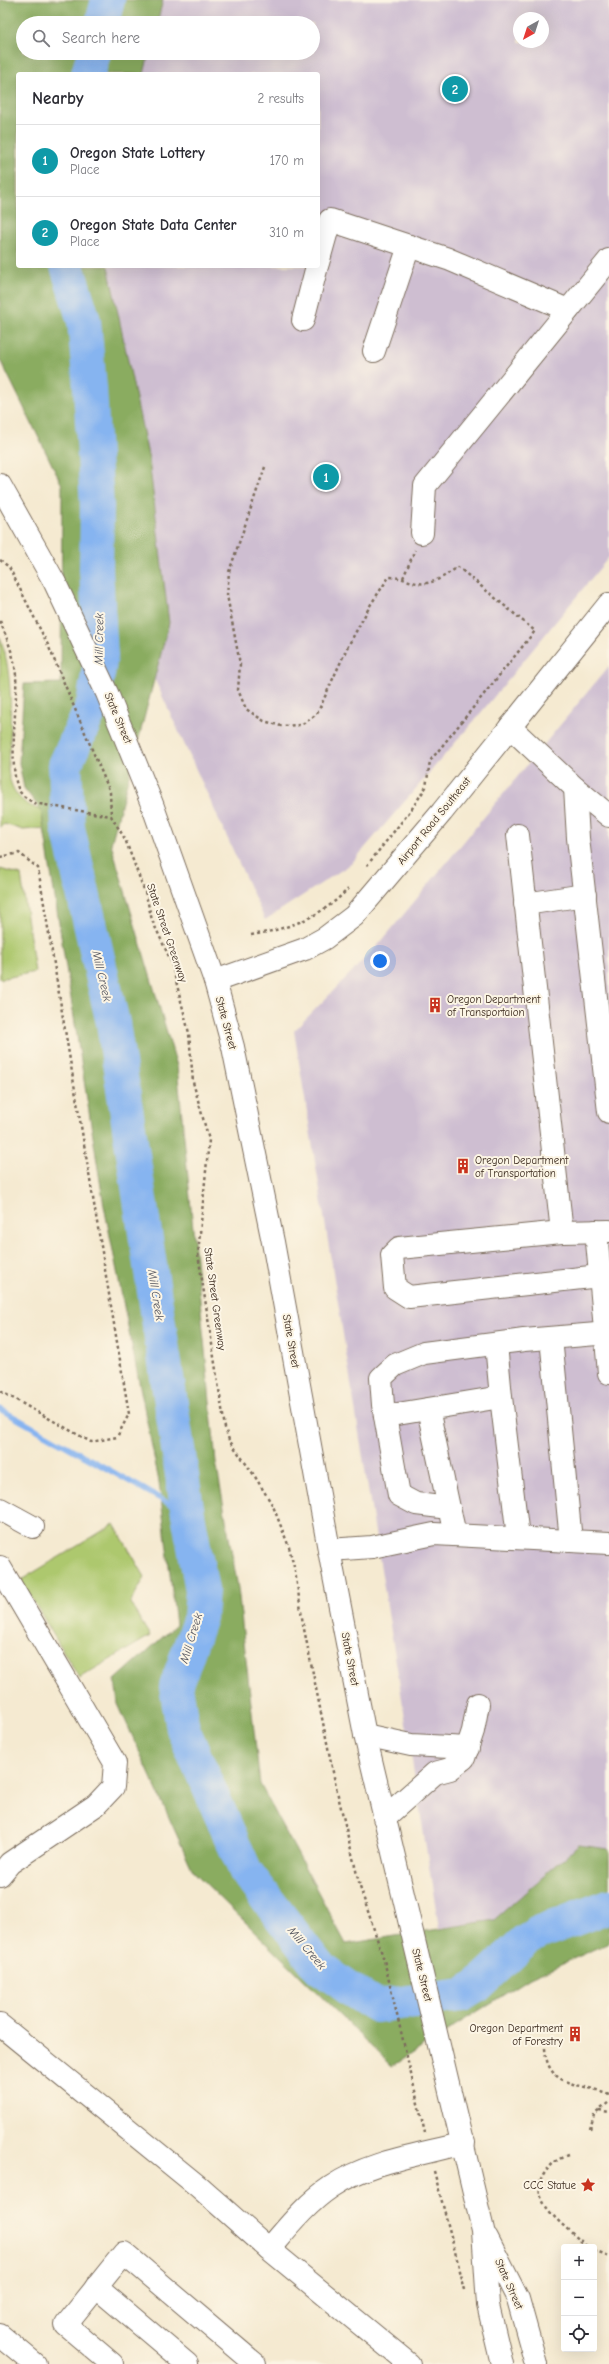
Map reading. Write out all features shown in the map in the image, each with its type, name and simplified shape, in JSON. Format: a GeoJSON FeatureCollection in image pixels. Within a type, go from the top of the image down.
{"type":"FeatureCollection","features":[{"type":"Feature","properties":{"kind":"main road"},"geometry":{"type":"LineString","coordinates":[[320,256],[330,220],[448,259],[568,310]]}},
{"type":"Feature","properties":{"kind":"main road"},"geometry":{"type":"LineString","coordinates":[[374,351],[409,246]]}},
{"type":"Feature","properties":{"kind":"main road"},"geometry":{"type":"LineString","coordinates":[[422,533],[424,486],[609,260]]}},
{"type":"Feature","properties":{"kind":"main road"},"geometry":{"type":"LineString","coordinates":[[303,320],[316,268]]}},
{"type":"Feature","properties":{"kind":"main road","name":"State Street"},"geometry":{"type":"LineString","coordinates":[[0,484],[55,583],[82,639],[132,752],[215,981],[233,1047],[272,1234],[329,1550],[365,1735],[464,2143],[483,2230],[488,2305],[502,2364]]}},
{"type":"Feature","properties":{"kind":"main road","name":"Airport Road Southeast"},"geometry":{"type":"LineString","coordinates":[[215,981],[305,949],[325,938],[354,916],[609,604]]}},
{"type":"Feature","properties":{"kind":"main road"},"geometry":{"type":"LineString","coordinates":[[510,727],[575,788],[609,816]]}},
{"type":"Feature","properties":{"kind":"main road"},"geometry":{"type":"LineString","coordinates":[[575,788],[585,895],[606,1046],[609,1112]]}},
{"type":"Feature","properties":{"kind":"main road"},"geometry":{"type":"LineString","coordinates":[[518,835],[525,904],[586,1231],[597,1277],[602,1287],[608,1333],[609,1374]]}},
{"type":"Feature","properties":{"kind":"main road"},"geometry":{"type":"LineString","coordinates":[[525,904],[585,895]]}},
{"type":"Feature","properties":{"kind":"main road"},"geometry":{"type":"LineString","coordinates":[[586,1231],[399,1248],[392,1255],[395,1288],[409,1297],[597,1277]]}},
{"type":"Feature","properties":{"kind":"main road"},"geometry":{"type":"LineString","coordinates":[[448,1508],[416,1504],[399,1495],[384,1416],[381,1378],[395,1365],[424,1353],[608,1333]]}},
{"type":"Feature","properties":{"kind":"main road"},"geometry":{"type":"LineString","coordinates":[[551,1338],[571,1541]]}},
{"type":"Feature","properties":{"kind":"main road"},"geometry":{"type":"LineString","coordinates":[[496,1344],[518,1538]]}},
{"type":"Feature","properties":{"kind":"main road"},"geometry":{"type":"LineString","coordinates":[[384,1416],[502,1397]]}},
{"type":"Feature","properties":{"kind":"main road"},"geometry":{"type":"LineString","coordinates":[[428,1409],[448,1508],[455,1534]]}},
{"type":"Feature","properties":{"kind":"main road"},"geometry":{"type":"LineString","coordinates":[[0,1509],[33,1526]]}},
{"type":"Feature","properties":{"kind":"main road"},"geometry":{"type":"LineString","coordinates":[[329,1550],[372,1547],[434,1534],[609,1543]]}},
{"type":"Feature","properties":{"kind":"main road"},"geometry":{"type":"LineString","coordinates":[[0,1568],[115,1763],[114,1787],[96,1805],[10,1863],[0,1875]]}},
{"type":"Feature","properties":{"kind":"main road"},"geometry":{"type":"LineString","coordinates":[[384,1818],[436,1773],[450,1770],[464,1758],[468,1748],[478,1704]]}},
{"type":"Feature","properties":{"kind":"main road"},"geometry":{"type":"LineString","coordinates":[[365,1735],[393,1743],[468,1748]]}},
{"type":"Feature","properties":{"kind":"main road"},"geometry":{"type":"LineString","coordinates":[[0,2025],[199,2188],[269,2249],[409,2364]]}},
{"type":"Feature","properties":{"kind":"main road"},"geometry":{"type":"LineString","coordinates":[[269,2249],[299,2214],[331,2186],[372,2167],[464,2143]]}},
{"type":"Feature","properties":{"kind":"main road","name":"State Street"},"geometry":{"type":"LineString","coordinates":[[483,2230],[518,2299],[536,2364]]}},
{"type":"Feature","properties":{"kind":"main road"},"geometry":{"type":"LineString","coordinates":[[112,2364],[66,2324],[124,2253],[254,2364]]}},
{"type":"Feature","properties":{"kind":"main road"},"geometry":{"type":"LineString","coordinates":[[96,2287],[187,2364]]}},
{"type":"Feature","properties":{"kind":"main road"},"geometry":{"type":"LineString","coordinates":[[0,2335],[34,2364]]}},
{"type":"Feature","properties":{"kind":"path"},"geometry":{"type":"LineString","coordinates":[[265,467],[229,572],[227,595],[240,664],[238,690],[246,709],[264,721],[281,726],[301,725],[317,714],[371,604],[389,577],[403,578],[416,583],[425,584],[443,577],[458,567],[535,631],[430,761],[426,787],[411,810],[362,873]]}},
{"type":"Feature","properties":{"kind":"path"},"geometry":{"type":"LineString","coordinates":[[403,578],[422,533]]}},
{"type":"Feature","properties":{"kind":"path"},"geometry":{"type":"LineString","coordinates":[[0,560],[9,567],[48,645],[110,792],[111,816],[96,812],[34,803],[26,799],[20,791],[16,781],[16,675],[14,662],[0,621]]}},
{"type":"Feature","properties":{"kind":"path","name":"State Street Greenway"},"geometry":{"type":"LineString","coordinates":[[111,816],[125,839],[146,895],[152,920],[170,962],[190,1033],[193,1082],[209,1140],[198,1254],[226,1428],[229,1440],[254,1475],[283,1527],[295,1571],[302,1624],[336,1787],[360,1887],[384,1960],[429,2152],[466,2296]]}},
{"type":"Feature","properties":{"kind":"path"},"geometry":{"type":"LineString","coordinates":[[0,857],[19,853],[38,868],[129,1414],[117,1437],[91,1442],[0,1391]]}},
{"type":"Feature","properties":{"kind":"path"},"geometry":{"type":"LineString","coordinates":[[251,935],[276,932],[311,919],[336,900],[352,885]]}},
{"type":"Feature","properties":{"kind":"path"},"geometry":{"type":"LineString","coordinates":[[545,2048],[549,2067],[555,2075],[567,2083],[609,2094]]}},
{"type":"Feature","properties":{"kind":"path"},"geometry":{"type":"LineString","coordinates":[[590,2130],[594,2115],[609,2102]]}},
{"type":"Feature","properties":{"kind":"path"},"geometry":{"type":"LineString","coordinates":[[599,2111],[609,2113]]}},
{"type":"Feature","properties":{"kind":"path"},"geometry":{"type":"LineString","coordinates":[[568,2155],[559,2158],[548,2168],[540,2180],[538,2190],[541,2201],[584,2244]]}},
{"type":"Feature","properties":{"kind":"path"},"geometry":{"type":"LineString","coordinates":[[597,2252],[609,2257]]}},
{"type":"Feature","properties":{"kind":"shaded area"},"geometry":{"type":"Polygon","coordinates":[[[163,0],[609,0],[609,557],[479,715],[351,864],[265,920],[154,678],[169,623],[149,460],[108,268],[320,268],[320,72],[144,72],[147,60],[320,60],[320,16],[159,16],[163,0]]]}},
{"type":"Feature","properties":{"kind":"shaded area"},"geometry":{"type":"Polygon","coordinates":[[[609,666],[609,1849],[579,1845],[494,1920],[439,1928],[294,1031],[380,943],[609,666]]]}},
{"type":"Feature","properties":{"kind":"green space"},"geometry":{"type":"Polygon","coordinates":[[[0,0],[163,0],[159,16],[16,16],[16,60],[147,60],[144,72],[16,72],[16,268],[108,268],[149,460],[169,623],[111,844],[177,1066],[216,1462],[238,1588],[260,1784],[346,1944],[494,1920],[579,1845],[609,1849],[609,1943],[530,1978],[392,2066],[193,1871],[118,1704],[115,1680],[176,1625],[159,1482],[104,1206],[41,810],[24,788],[19,763],[24,684],[61,683],[62,485],[0,359],[0,0]]]}},
{"type":"Feature","properties":{"kind":"green space"},"geometry":{"type":"Polygon","coordinates":[[[0,637],[7,663],[10,688],[11,714],[8,760],[9,776],[12,786],[21,800],[30,806],[41,810],[45,828],[23,830],[4,824],[0,828],[0,637]]]}},
{"type":"Feature","properties":{"kind":"green space"},"geometry":{"type":"Polygon","coordinates":[[[0,869],[21,875],[35,972],[0,979],[0,869]]]}},
{"type":"Feature","properties":{"kind":"green space"},"geometry":{"type":"Polygon","coordinates":[[[114,1524],[145,1577],[130,1603],[150,1636],[79,1678],[21,1580],[114,1524]]]}},
{"type":"Feature","properties":{"kind":"waterway","name":"Mill Creek"},"geometry":{"type":"LineString","coordinates":[[104,16],[108,0]]}},
{"type":"Feature","properties":{"kind":"waterway","name":"Mill Creek"},"geometry":{"type":"LineString","coordinates":[[89,72],[92,60]]}},
{"type":"Feature","properties":{"kind":"waterway","name":"Mill Creek"},"geometry":{"type":"LineString","coordinates":[[68,268],[84,321],[90,388],[97,506],[96,569],[101,656],[93,704],[65,765],[68,828],[113,1023],[188,1514],[202,1590],[200,1617],[176,1687],[183,1729],[246,1872],[319,1967],[351,1990],[377,2006],[462,1995],[477,1986],[525,1941],[538,1933],[609,1906]]}},
{"type":"Feature","properties":{"kind":"waterway"},"geometry":{"type":"LineString","coordinates":[[0,1409],[188,1514]]}},
{"type":"Feature","properties":{"kind":"place","name":"Oregon State Data Center"},"geometry":{"type":"Point","coordinates":[455,89]}},
{"type":"Feature","properties":{"kind":"place","name":"Oregon State Lottery"},"geometry":{"type":"Point","coordinates":[326,477]}},
{"type":"Feature","properties":{"kind":"place","name":"Oregon Department of Transportaion"},"geometry":{"type":"Point","coordinates":[435,1005]}},
{"type":"Feature","properties":{"kind":"place","name":"Oregon Department of Transportation"},"geometry":{"type":"Point","coordinates":[463,1166]}},
{"type":"Feature","properties":{"kind":"place","name":"Oregon Department of Forestry"},"geometry":{"type":"Point","coordinates":[575,2034]}},
{"type":"Feature","properties":{"kind":"place","name":"CCC Statue"},"geometry":{"type":"Point","coordinates":[588,2185]}}]}
